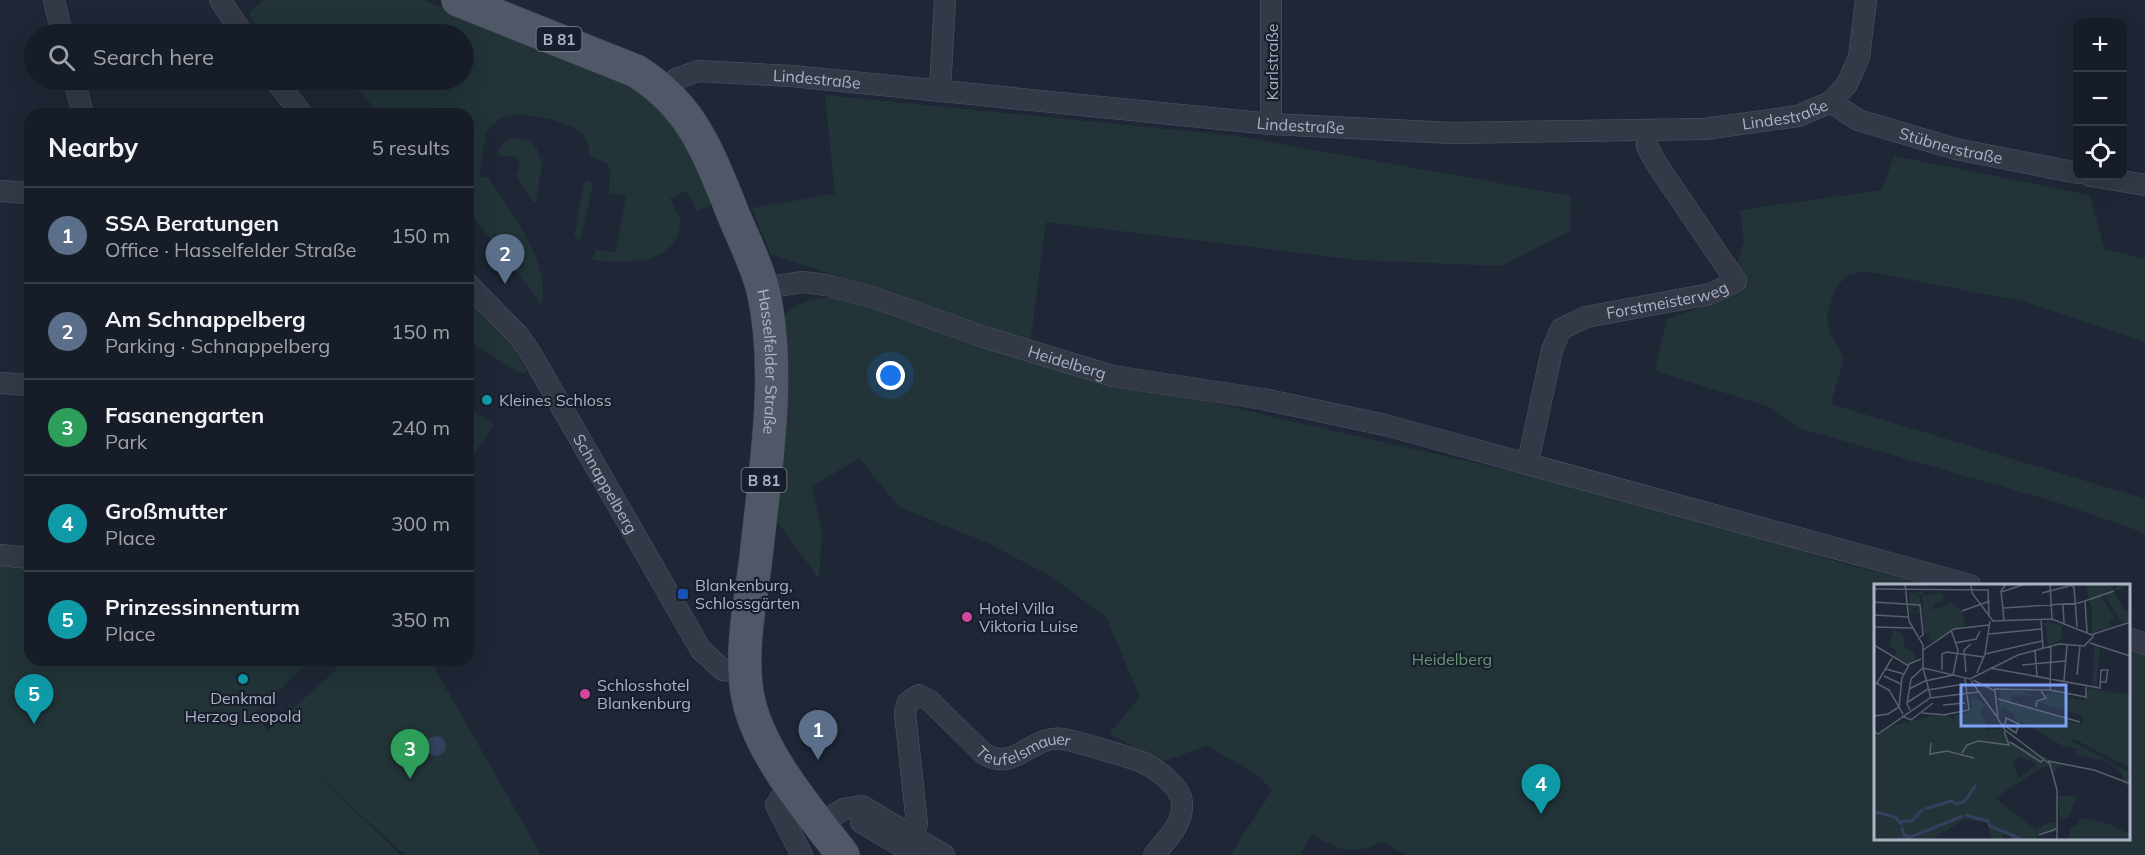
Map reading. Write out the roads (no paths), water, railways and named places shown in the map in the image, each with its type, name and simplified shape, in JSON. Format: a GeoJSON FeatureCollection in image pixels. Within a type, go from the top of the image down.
{"type":"FeatureCollection","features":[{"type":"Feature","properties":{"kind":"main road","name":"Hasselfelder Straße"},"geometry":{"type":"LineString","coordinates":[[458,0],[625,65],[666,92],[682,107],[706,148],[762,288],[771,335],[772,378],[745,672],[747,693],[756,725],[790,784],[832,817],[843,855]]}},
{"type":"Feature","properties":{"kind":"street"},"geometry":{"type":"LineString","coordinates":[[54,0],[60,24]]}},
{"type":"Feature","properties":{"kind":"street"},"geometry":{"type":"LineString","coordinates":[[220,0],[236,24]]}},
{"type":"Feature","properties":{"kind":"street"},"geometry":{"type":"LineString","coordinates":[[940,90],[945,0]]}},
{"type":"Feature","properties":{"kind":"street","name":"Karlstraße"},"geometry":{"type":"LineString","coordinates":[[1271,0],[1271,124]]}},
{"type":"Feature","properties":{"kind":"street","name":"Lindestraße"},"geometry":{"type":"LineString","coordinates":[[666,92],[676,79],[698,70],[940,90],[1271,124],[1452,133],[1647,132],[1757,124],[1798,116],[1831,102],[1847,84],[1859,57],[1866,0]]}},
{"type":"Feature","properties":{"kind":"street"},"geometry":{"type":"LineString","coordinates":[[77,90],[81,108]]}},
{"type":"Feature","properties":{"kind":"street"},"geometry":{"type":"LineString","coordinates":[[283,90],[297,108]]}},
{"type":"Feature","properties":{"kind":"street","name":"Stübnerstraße"},"geometry":{"type":"LineString","coordinates":[[1831,102],[1858,120],[1956,149],[2073,172]]}},
{"type":"Feature","properties":{"kind":"street","name":"Forstmeisterweg"},"geometry":{"type":"LineString","coordinates":[[1528,462],[1552,350],[1561,329],[1586,317],[1710,294],[1736,281],[1656,163],[1647,146],[1647,132]]}},
{"type":"Feature","properties":{"kind":"street"},"geometry":{"type":"LineString","coordinates":[[2115,180],[2145,185]]}},
{"type":"Feature","properties":{"kind":"street"},"geometry":{"type":"LineString","coordinates":[[0,191],[24,193]]}},
{"type":"Feature","properties":{"kind":"street","name":"Heidelberg"},"geometry":{"type":"LineString","coordinates":[[762,288],[803,282],[827,285],[878,299],[984,337],[1113,376],[1263,399],[1385,425],[1528,462],[1966,584]]}},
{"type":"Feature","properties":{"kind":"street","name":"Schnappelberg"},"geometry":{"type":"LineString","coordinates":[[474,290],[518,335],[530,352],[701,650],[723,670],[745,672]]}},
{"type":"Feature","properties":{"kind":"street"},"geometry":{"type":"LineString","coordinates":[[0,383],[24,385]]}},
{"type":"Feature","properties":{"kind":"street"},"geometry":{"type":"LineString","coordinates":[[0,555],[24,557]]}},
{"type":"Feature","properties":{"kind":"street"},"geometry":{"type":"LineString","coordinates":[[2130,639],[2145,644]]}},
{"type":"Feature","properties":{"kind":"street","name":"Teufelsmauer"},"geometry":{"type":"LineString","coordinates":[[910,833],[917,824],[905,713],[908,702],[919,695],[929,700],[993,760],[1003,761],[1041,741],[1063,739],[1146,764],[1172,784],[1182,804],[1177,826],[1154,855]]}},
{"type":"Feature","properties":{"kind":"street"},"geometry":{"type":"LineString","coordinates":[[790,784],[776,805],[802,855]]}},
{"type":"Feature","properties":{"kind":"street"},"geometry":{"type":"LineString","coordinates":[[832,817],[862,806],[944,855]]}},
{"type":"Feature","properties":{"kind":"street"},"geometry":{"type":"LineString","coordinates":[[832,817],[916,855]]}},
{"type":"Feature","properties":{"kind":"water"},"geometry":{"type":"Polygon","coordinates":[[[436,736],[443,739],[446,746],[443,753],[436,756],[429,753],[426,746],[429,739],[436,736]]]}},
{"type":"Feature","properties":{"kind":"place","name":"Am Schnappelberg"},"geometry":{"type":"Point","coordinates":[505,284]}},
{"type":"Feature","properties":{"kind":"place","name":"Kleines Schloss"},"geometry":{"type":"Point","coordinates":[487,400]}},
{"type":"Feature","properties":{"kind":"place","name":"Blankenburg, Schlossgärten"},"geometry":{"type":"Point","coordinates":[683,594]}},
{"type":"Feature","properties":{"kind":"place","name":"Hotel Villa Viktoria Luise"},"geometry":{"type":"Point","coordinates":[967,617]}},
{"type":"Feature","properties":{"kind":"place","name":"Denkmal Herzog Leopold"},"geometry":{"type":"Point","coordinates":[243,679]}},
{"type":"Feature","properties":{"kind":"place","name":"Schlosshotel Blankenburg"},"geometry":{"type":"Point","coordinates":[585,694]}},
{"type":"Feature","properties":{"kind":"place","name":"Prinzessinnenturm"},"geometry":{"type":"Point","coordinates":[34,724]}},
{"type":"Feature","properties":{"kind":"place","name":"SSA Beratungen"},"geometry":{"type":"Point","coordinates":[818,760]}},
{"type":"Feature","properties":{"kind":"place","name":"Fasanengarten"},"geometry":{"type":"Point","coordinates":[410,779]}},
{"type":"Feature","properties":{"kind":"place","name":"Großmutter"},"geometry":{"type":"Point","coordinates":[1541,814]}}]}
